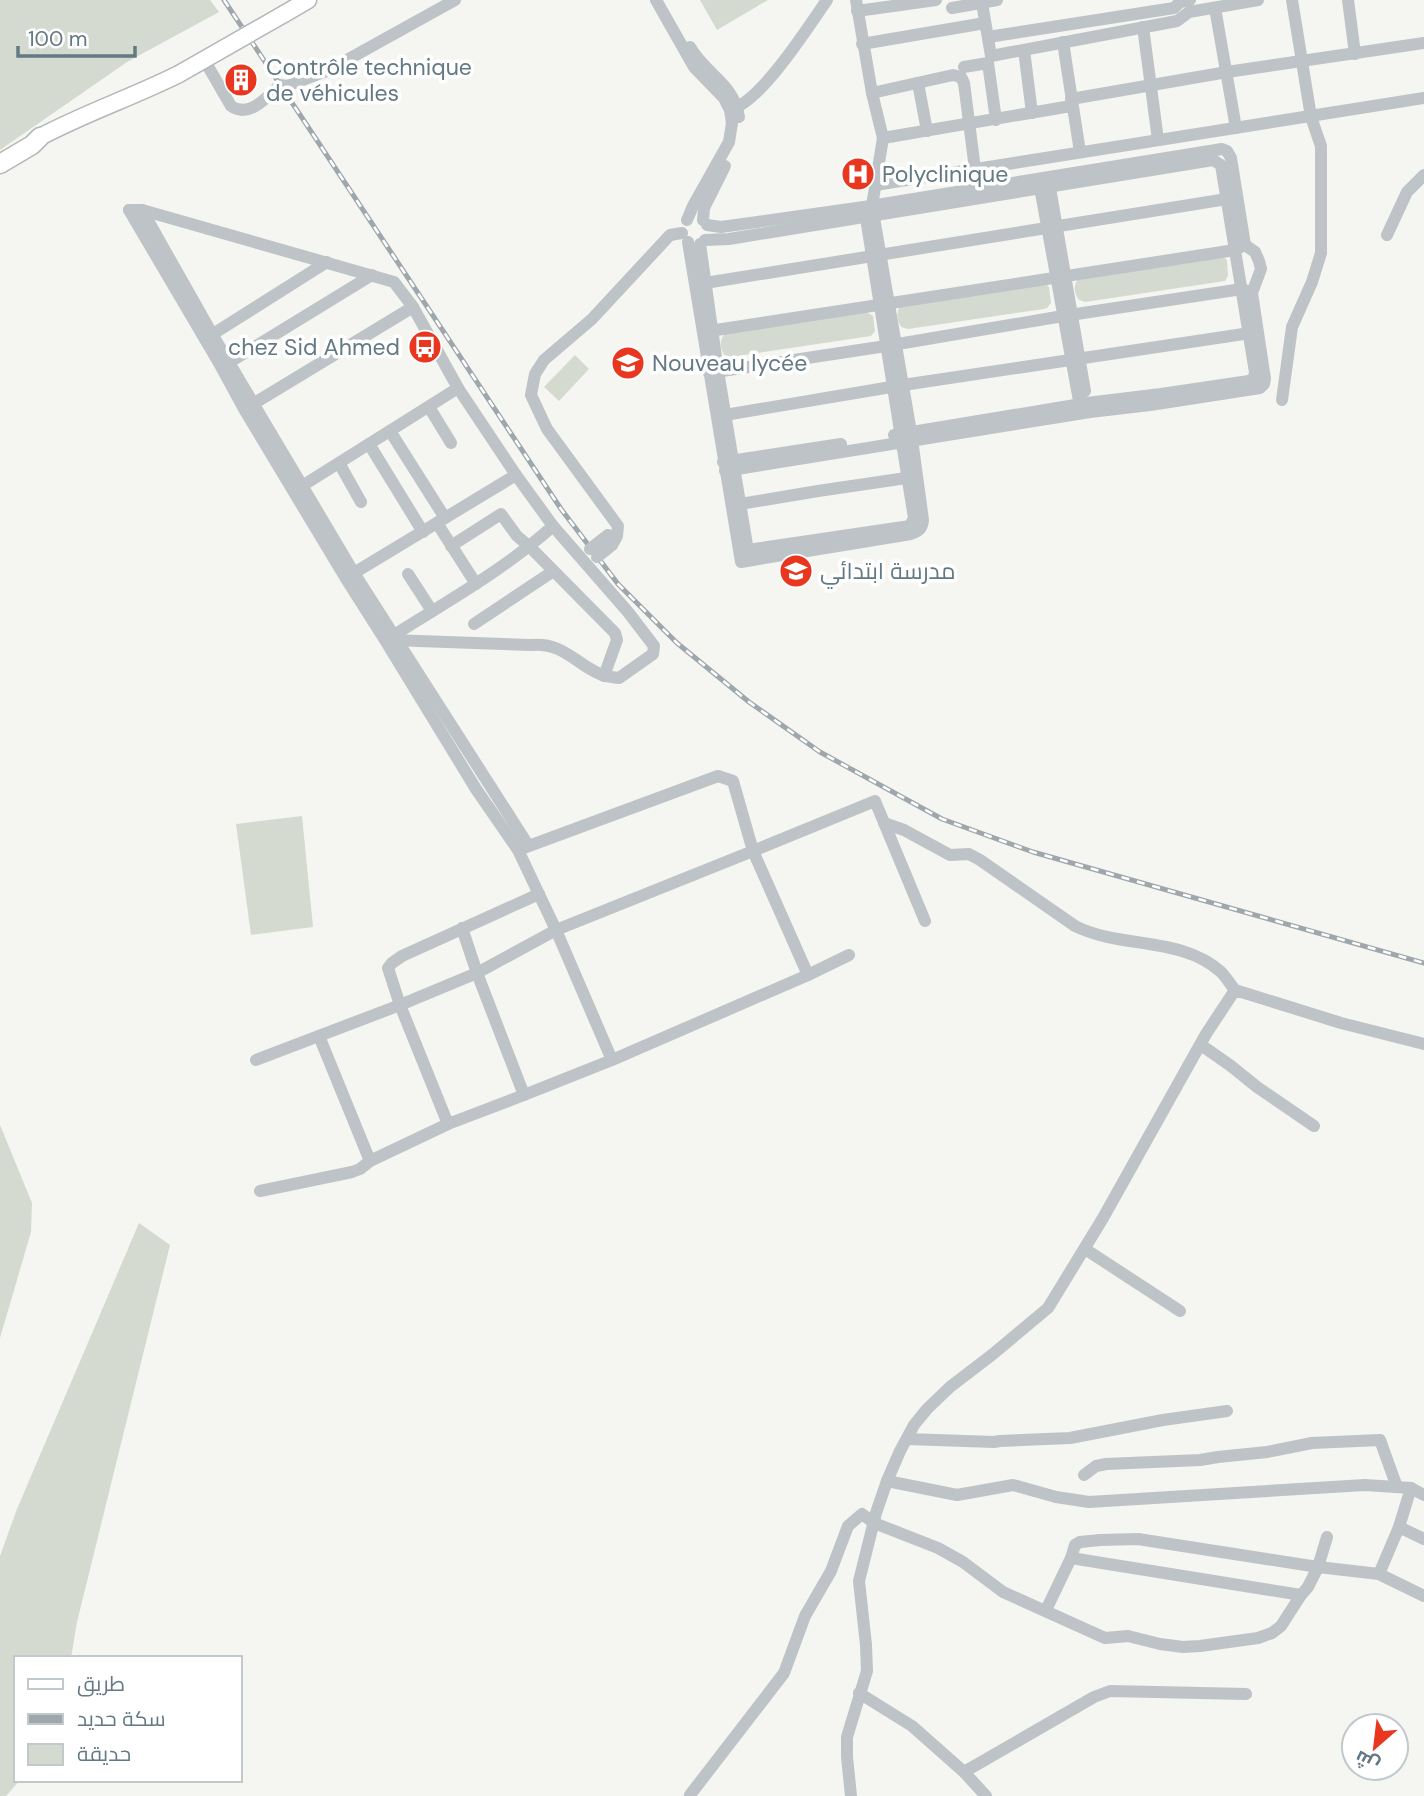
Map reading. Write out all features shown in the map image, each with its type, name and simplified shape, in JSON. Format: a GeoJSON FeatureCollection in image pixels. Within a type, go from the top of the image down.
{"type":"FeatureCollection","features":[{"type":"Feature","properties":{"kind":"highway"},"geometry":{"type":"LineString","coordinates":[[0,157],[40,137]]}},
{"type":"Feature","properties":{"kind":"highway"},"geometry":{"type":"LineString","coordinates":[[0,164],[32,145],[40,137]]}},
{"type":"Feature","properties":{"kind":"main road"},"geometry":{"type":"LineString","coordinates":[[40,137],[179,74],[308,0]]}},
{"type":"Feature","properties":{"kind":"street"},"geometry":{"type":"LineString","coordinates":[[209,68],[231,106],[244,111],[265,99],[280,85],[287,86],[327,71],[455,0]]}},
{"type":"Feature","properties":{"kind":"street"},"geometry":{"type":"LineString","coordinates":[[656,0],[689,60],[733,109],[740,125],[735,147],[709,195],[702,215],[708,233],[693,240]]}},
{"type":"Feature","properties":{"kind":"street"},"geometry":{"type":"LineString","coordinates":[[666,0],[694,54],[735,100],[729,142],[682,226],[693,240],[705,283],[707,331]]}},
{"type":"Feature","properties":{"kind":"street"},"geometry":{"type":"LineString","coordinates":[[733,109],[750,99],[762,86],[827,0]]}},
{"type":"Feature","properties":{"kind":"street"},"geometry":{"type":"LineString","coordinates":[[869,212],[876,185],[882,132],[862,44],[857,6],[936,0]]}},
{"type":"Feature","properties":{"kind":"street"},"geometry":{"type":"LineString","coordinates":[[954,30],[951,4],[997,0]]}},
{"type":"Feature","properties":{"kind":"street"},"geometry":{"type":"LineString","coordinates":[[988,37],[1174,8],[1180,2],[1190,0]]}},
{"type":"Feature","properties":{"kind":"street"},"geometry":{"type":"LineString","coordinates":[[982,3],[991,56],[1177,21],[1189,12],[1258,0]]}},
{"type":"Feature","properties":{"kind":"street"},"geometry":{"type":"LineString","coordinates":[[1282,400],[1292,327],[1312,282],[1321,253],[1321,146],[1311,117],[1292,0]]}},
{"type":"Feature","properties":{"kind":"street"},"geometry":{"type":"LineString","coordinates":[[1348,0],[1355,54]]}},
{"type":"Feature","properties":{"kind":"street"},"geometry":{"type":"LineString","coordinates":[[1215,8],[1236,128]]}},
{"type":"Feature","properties":{"kind":"street"},"geometry":{"type":"LineString","coordinates":[[862,44],[985,23]]}},
{"type":"Feature","properties":{"kind":"street"},"geometry":{"type":"LineString","coordinates":[[1143,27],[1158,140]]}},
{"type":"Feature","properties":{"kind":"street"},"geometry":{"type":"LineString","coordinates":[[1063,42],[1080,152]]}},
{"type":"Feature","properties":{"kind":"street"},"geometry":{"type":"LineString","coordinates":[[882,132],[927,131],[996,120],[1227,72],[1424,43]]}},
{"type":"Feature","properties":{"kind":"street"},"geometry":{"type":"LineString","coordinates":[[1024,50],[1032,113]]}},
{"type":"Feature","properties":{"kind":"street"},"geometry":{"type":"LineString","coordinates":[[964,67],[988,63],[996,120]]}},
{"type":"Feature","properties":{"kind":"street"},"geometry":{"type":"LineString","coordinates":[[872,93],[953,75],[961,77],[975,169]]}},
{"type":"Feature","properties":{"kind":"street"},"geometry":{"type":"LineString","coordinates":[[918,83],[927,131]]}},
{"type":"Feature","properties":{"kind":"street"},"geometry":{"type":"LineString","coordinates":[[876,185],[1424,98]]}},
{"type":"Feature","properties":{"kind":"street"},"geometry":{"type":"LineString","coordinates":[[693,240],[729,466],[741,562],[749,556],[918,531],[923,520],[912,477],[869,212],[874,147],[882,132]]}},
{"type":"Feature","properties":{"kind":"street"},"geometry":{"type":"LineString","coordinates":[[588,557],[610,540],[612,519],[547,429],[531,395],[534,374],[544,360],[592,319],[670,235],[693,240],[729,239],[1044,183],[1213,160],[1221,164],[1232,198],[1247,291],[1253,332],[1254,378],[1249,381],[729,466]]}},
{"type":"Feature","properties":{"kind":"street"},"geometry":{"type":"LineString","coordinates":[[1387,235],[1407,192],[1424,175]]}},
{"type":"Feature","properties":{"kind":"street"},"geometry":{"type":"LineString","coordinates":[[1044,183],[1084,408]]}},
{"type":"Feature","properties":{"kind":"street"},"geometry":{"type":"LineString","coordinates":[[705,283],[1232,198]]}},
{"type":"Feature","properties":{"kind":"street"},"geometry":{"type":"LineString","coordinates":[[392,639],[531,645],[545,643],[604,676],[619,678],[653,654],[654,646],[588,557],[553,527],[458,388],[413,307],[394,282],[142,210],[129,209],[191,307],[350,575],[523,847],[539,894],[612,1060]]}},
{"type":"Feature","properties":{"kind":"street"},"geometry":{"type":"LineString","coordinates":[[687,220],[695,218],[721,227],[869,212]]}},
{"type":"Feature","properties":{"kind":"street"},"geometry":{"type":"LineString","coordinates":[[707,331],[1240,248],[1255,252],[1261,270],[1247,291],[1067,315],[713,372]]}},
{"type":"Feature","properties":{"kind":"street"},"geometry":{"type":"LineString","coordinates":[[213,334],[327,262]]}},
{"type":"Feature","properties":{"kind":"street"},"geometry":{"type":"LineString","coordinates":[[230,362],[372,275]]}},
{"type":"Feature","properties":{"kind":"street"},"geometry":{"type":"LineString","coordinates":[[884,303],[893,330],[891,345]]}},
{"type":"Feature","properties":{"kind":"street"},"geometry":{"type":"LineString","coordinates":[[191,307],[213,334],[230,362],[249,406],[302,486],[350,575]]}},
{"type":"Feature","properties":{"kind":"street"},"geometry":{"type":"LineString","coordinates":[[249,406],[413,307]]}},
{"type":"Feature","properties":{"kind":"street"},"geometry":{"type":"LineString","coordinates":[[725,415],[1253,332]]}},
{"type":"Feature","properties":{"kind":"street"},"geometry":{"type":"LineString","coordinates":[[713,372],[725,415],[729,466],[740,504],[749,556]]}},
{"type":"Feature","properties":{"kind":"street"},"geometry":{"type":"LineString","coordinates":[[302,486],[458,388]]}},
{"type":"Feature","properties":{"kind":"street"},"geometry":{"type":"LineString","coordinates":[[429,407],[451,443]]}},
{"type":"Feature","properties":{"kind":"street"},"geometry":{"type":"LineString","coordinates":[[390,431],[441,520],[451,546],[476,584]]}},
{"type":"Feature","properties":{"kind":"street"},"geometry":{"type":"LineString","coordinates":[[369,444],[423,532]]}},
{"type":"Feature","properties":{"kind":"street"},"geometry":{"type":"LineString","coordinates":[[339,463],[361,502]]}},
{"type":"Feature","properties":{"kind":"street"},"geometry":{"type":"LineString","coordinates":[[350,575],[516,475]]}},
{"type":"Feature","properties":{"kind":"street"},"geometry":{"type":"LineString","coordinates":[[740,504],[912,477]]}},
{"type":"Feature","properties":{"kind":"street"},"geometry":{"type":"LineString","coordinates":[[451,546],[501,514],[517,536],[615,633],[617,640],[604,676]]}},
{"type":"Feature","properties":{"kind":"street"},"geometry":{"type":"LineString","coordinates":[[392,639],[530,547],[553,527]]}},
{"type":"Feature","properties":{"kind":"street"},"geometry":{"type":"LineString","coordinates":[[474,624],[552,572]]}},
{"type":"Feature","properties":{"kind":"street"},"geometry":{"type":"LineString","coordinates":[[408,574],[432,611]]}},
{"type":"Feature","properties":{"kind":"street"},"geometry":{"type":"LineString","coordinates":[[392,639],[476,789],[523,847]]}},
{"type":"Feature","properties":{"kind":"street"},"geometry":{"type":"LineString","coordinates":[[523,847],[718,776],[733,781],[752,851],[808,975]]}},
{"type":"Feature","properties":{"kind":"street"},"geometry":{"type":"LineString","coordinates":[[256,1060],[400,1005],[477,972],[556,930],[875,801],[925,921]]}},
{"type":"Feature","properties":{"kind":"street"},"geometry":{"type":"LineString","coordinates":[[884,823],[904,830],[950,855],[969,854],[1091,934],[1179,950],[1196,956],[1222,973],[1235,990],[1389,1037],[1424,1044]]}},
{"type":"Feature","properties":{"kind":"street"},"geometry":{"type":"LineString","coordinates":[[448,1124],[388,968],[402,956],[539,894]]}},
{"type":"Feature","properties":{"kind":"street"},"geometry":{"type":"LineString","coordinates":[[462,929],[524,1095]]}},
{"type":"Feature","properties":{"kind":"street"},"geometry":{"type":"LineString","coordinates":[[260,1191],[360,1169],[370,1161],[448,1124],[612,1060],[849,955]]}},
{"type":"Feature","properties":{"kind":"street"},"geometry":{"type":"LineString","coordinates":[[851,1796],[847,1737],[867,1671],[859,1581],[887,1481],[907,1438],[927,1409],[950,1387],[1048,1308],[1085,1249],[1206,1034],[1235,990]]}},
{"type":"Feature","properties":{"kind":"street"},"geometry":{"type":"LineString","coordinates":[[319,1036],[370,1161]]}},
{"type":"Feature","properties":{"kind":"street"},"geometry":{"type":"LineString","coordinates":[[1201,1045],[1314,1126]]}},
{"type":"Feature","properties":{"kind":"street"},"geometry":{"type":"LineString","coordinates":[[1085,1249],[1180,1311]]}},
{"type":"Feature","properties":{"kind":"street"},"geometry":{"type":"LineString","coordinates":[[907,1438],[995,1443],[1070,1438],[1227,1411]]}},
{"type":"Feature","properties":{"kind":"street"},"geometry":{"type":"LineString","coordinates":[[1084,1475],[1096,1466],[1106,1464],[1200,1460],[1267,1452],[1312,1443],[1380,1440],[1396,1487]]}},
{"type":"Feature","properties":{"kind":"street"},"geometry":{"type":"LineString","coordinates":[[887,1481],[957,1495],[1013,1485],[1089,1503],[1365,1485],[1411,1488],[1424,1494]]}},
{"type":"Feature","properties":{"kind":"street"},"geometry":{"type":"LineString","coordinates":[[1379,1574],[1399,1527],[1411,1488]]}},
{"type":"Feature","properties":{"kind":"street"},"geometry":{"type":"LineString","coordinates":[[690,1796],[783,1673],[806,1616],[831,1570],[848,1526],[862,1514],[874,1523],[938,1548],[963,1562],[1003,1592],[1105,1638],[1128,1636],[1160,1644],[1200,1646],[1258,1638],[1281,1626],[1308,1587],[1318,1567],[1327,1537]]}},
{"type":"Feature","properties":{"kind":"street"},"geometry":{"type":"LineString","coordinates":[[1399,1527],[1424,1539]]}},
{"type":"Feature","properties":{"kind":"street"},"geometry":{"type":"LineString","coordinates":[[1046,1610],[1075,1545],[1080,1542],[1138,1539],[1379,1574],[1424,1596]]}},
{"type":"Feature","properties":{"kind":"street"},"geometry":{"type":"LineString","coordinates":[[1071,1558],[1301,1595]]}},
{"type":"Feature","properties":{"kind":"street"},"geometry":{"type":"LineString","coordinates":[[964,1772],[1094,1697],[1110,1691],[1246,1693]]}},
{"type":"Feature","properties":{"kind":"street"},"geometry":{"type":"LineString","coordinates":[[859,1693],[912,1726],[964,1772],[986,1796]]}},
{"type":"Feature","properties":{"kind":"green space"},"geometry":{"type":"Polygon","coordinates":[[[0,0],[210,0],[219,12],[127,62],[0,150],[0,0]]]}},
{"type":"Feature","properties":{"kind":"green space"},"geometry":{"type":"Polygon","coordinates":[[[700,0],[768,0],[717,30],[700,0]]]}},
{"type":"Feature","properties":{"kind":"green space"},"geometry":{"type":"Polygon","coordinates":[[[1223,257],[1227,260],[1228,276],[1225,281],[1085,302],[1079,300],[1075,292],[1078,279],[1223,257]]]}},
{"type":"Feature","properties":{"kind":"green space"},"geometry":{"type":"Polygon","coordinates":[[[1046,284],[1049,287],[1051,303],[1044,309],[908,329],[901,327],[898,319],[900,306],[1046,284]]]}},
{"type":"Feature","properties":{"kind":"green space"},"geometry":{"type":"Polygon","coordinates":[[[865,311],[873,316],[875,331],[871,336],[731,357],[725,356],[721,348],[724,334],[865,311]]]}},
{"type":"Feature","properties":{"kind":"green space"},"geometry":{"type":"Polygon","coordinates":[[[575,355],[589,369],[559,401],[544,387],[575,355]]]}},
{"type":"Feature","properties":{"kind":"green space"},"geometry":{"type":"Polygon","coordinates":[[[302,816],[313,927],[251,935],[236,824],[302,816]]]}},
{"type":"Feature","properties":{"kind":"green space"},"geometry":{"type":"Polygon","coordinates":[[[0,1125],[32,1203],[31,1232],[0,1338],[0,1125]]]}},
{"type":"Feature","properties":{"kind":"green space"},"geometry":{"type":"Polygon","coordinates":[[[139,1223],[170,1245],[77,1622],[71,1656],[14,1656],[14,1782],[18,1782],[6,1796],[0,1796],[0,1556],[17,1509],[139,1223]]]}},
{"type":"Feature","properties":{"kind":"railway"},"geometry":{"type":"LineString","coordinates":[[224,0],[561,509],[618,584],[677,643],[749,702],[820,752],[942,819],[1033,852],[1424,963]]}},
{"type":"Feature","properties":{"kind":"place","name":"Contrôle technique de véhicules"},"geometry":{"type":"Point","coordinates":[241,80]}},
{"type":"Feature","properties":{"kind":"place","name":"Polyclinique"},"geometry":{"type":"Point","coordinates":[858,174]}},
{"type":"Feature","properties":{"kind":"place","name":"chez Sid Ahmed"},"geometry":{"type":"Point","coordinates":[425,347]}},
{"type":"Feature","properties":{"kind":"place","name":"Nouveau lycée"},"geometry":{"type":"Point","coordinates":[628,363]}},
{"type":"Feature","properties":{"kind":"place","name":"مدرسة ابتدائي"},"geometry":{"type":"Point","coordinates":[796,571]}}]}
